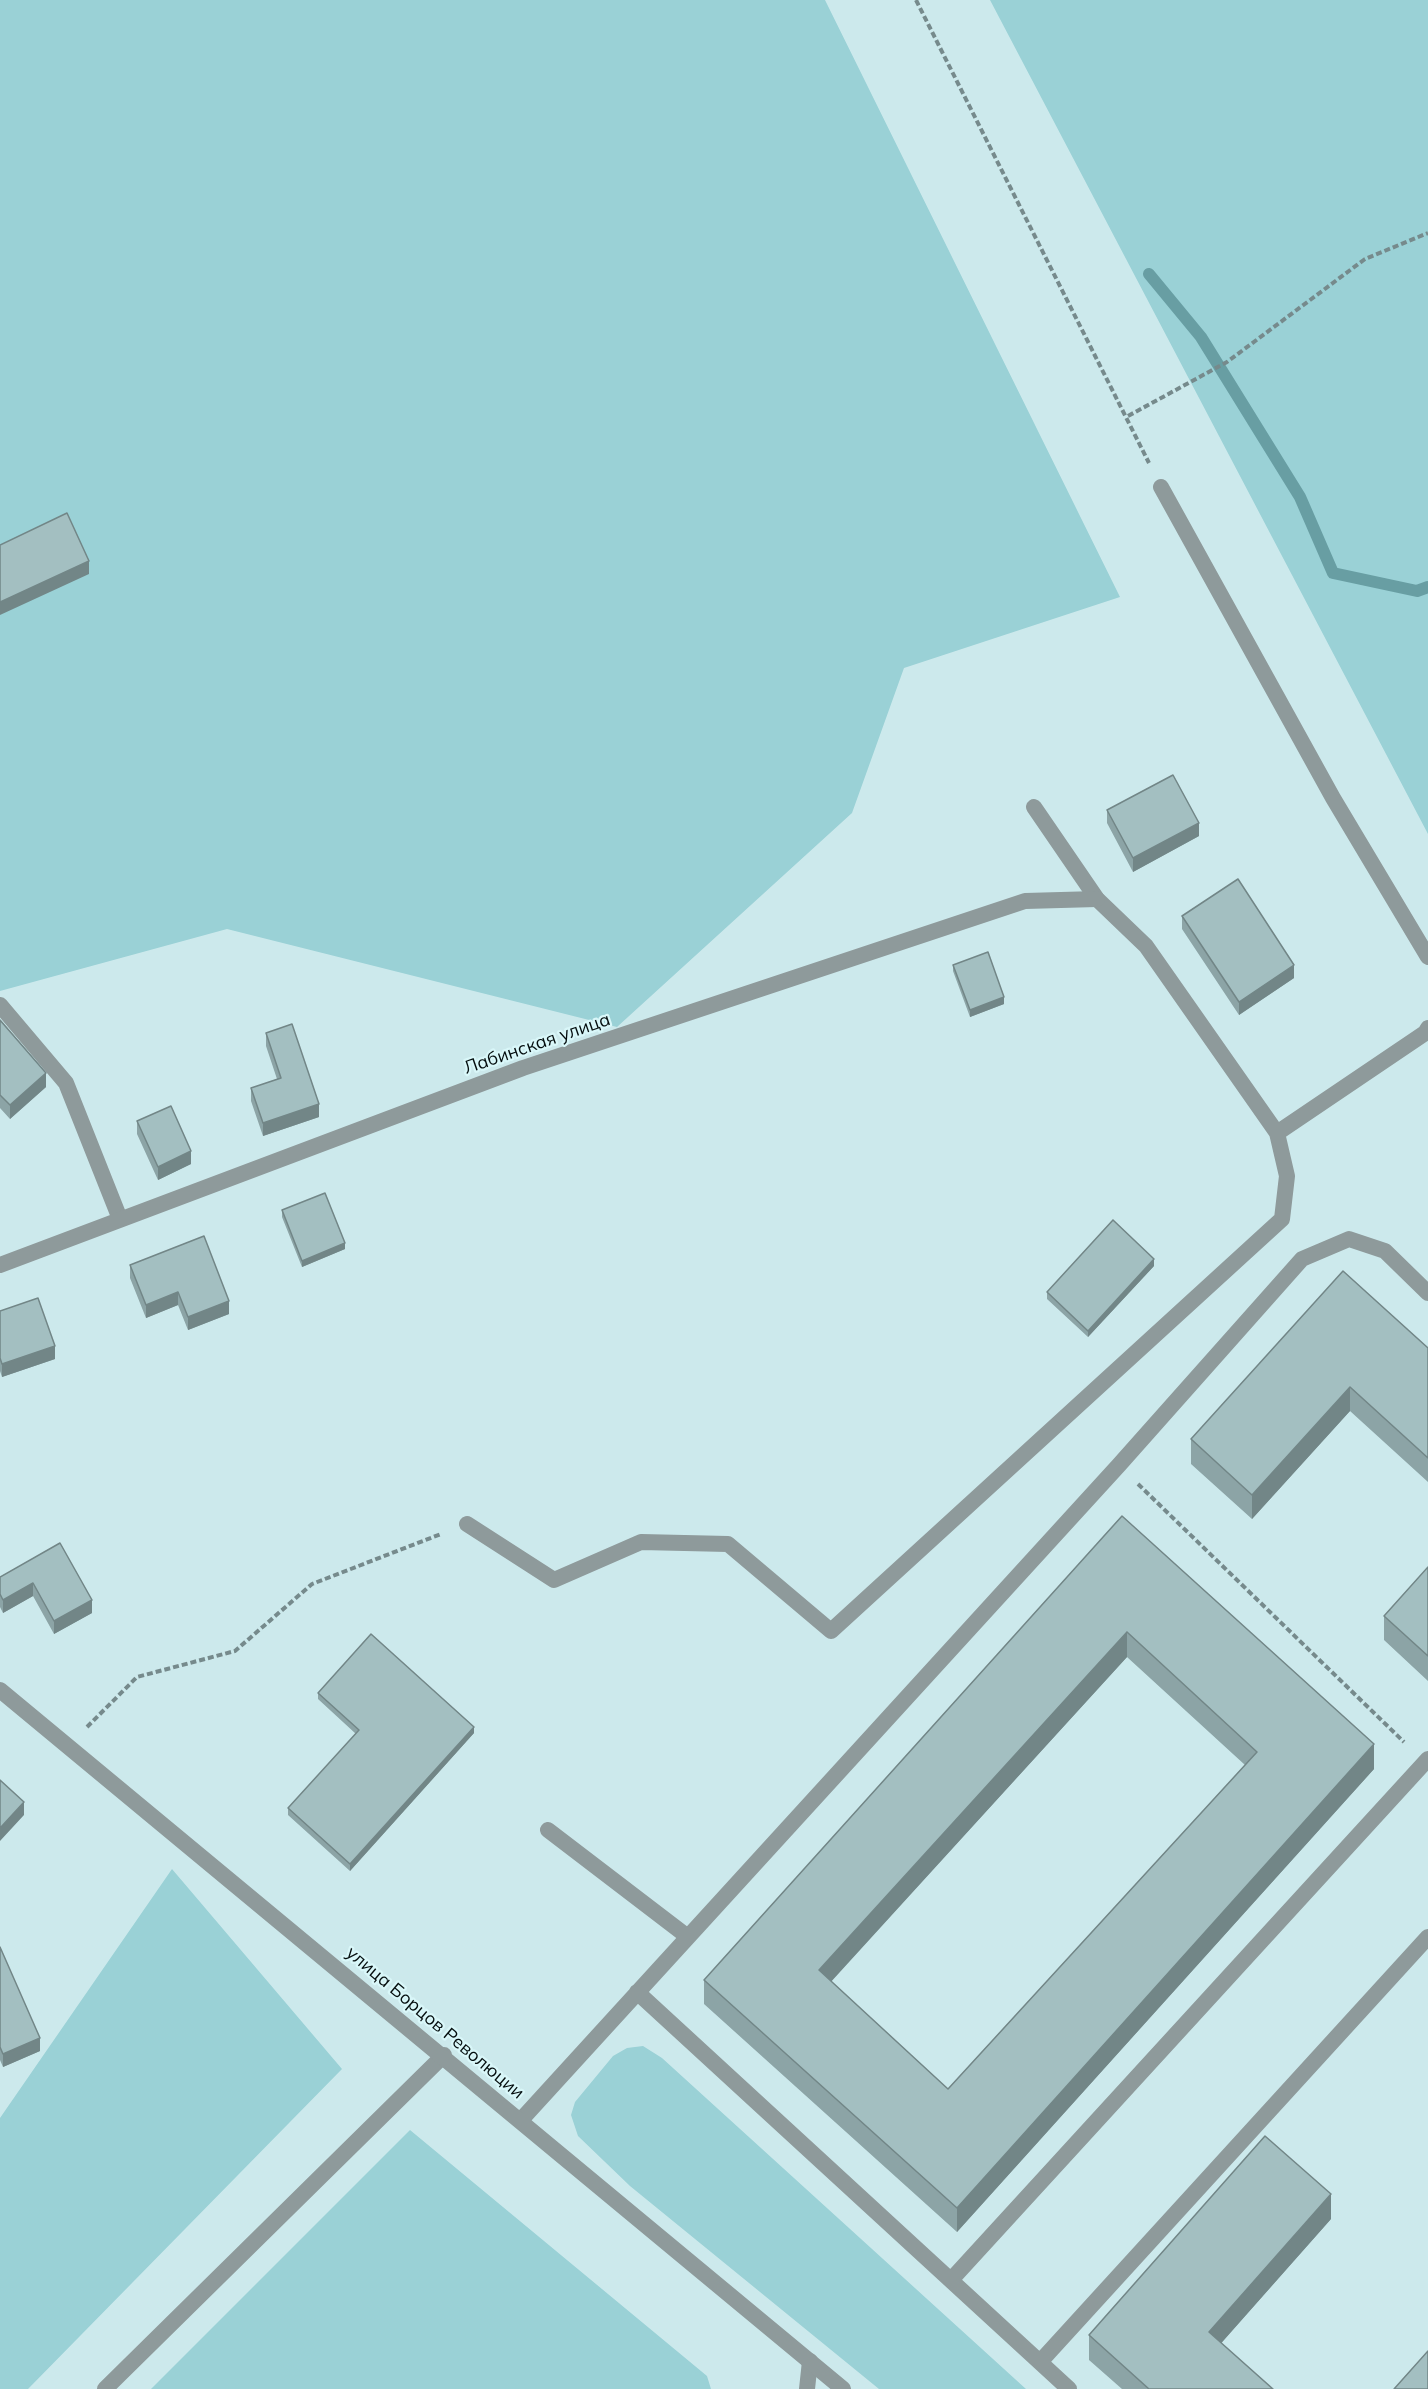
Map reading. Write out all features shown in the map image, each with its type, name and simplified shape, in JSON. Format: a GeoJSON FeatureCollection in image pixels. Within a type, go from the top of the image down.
{"type":"FeatureCollection","features":[{"type":"Feature","properties":{"kind":"street"},"geometry":{"type":"LineString","coordinates":[[1161,487],[1333,798],[1428,957]]}},
{"type":"Feature","properties":{"kind":"street"},"geometry":{"type":"LineString","coordinates":[[467,1524],[554,1580],[641,1542],[728,1544],[831,1631],[1282,1219],[1287,1176],[1277,1133],[1146,946],[1097,899],[1035,807]]}},
{"type":"Feature","properties":{"kind":"street","name":"Лабинская улица"},"geometry":{"type":"LineString","coordinates":[[0,1265],[523,1068],[1025,901],[1097,899]]}},
{"type":"Feature","properties":{"kind":"street"},"geometry":{"type":"LineString","coordinates":[[0,1005],[66,1083],[120,1219]]}},
{"type":"Feature","properties":{"kind":"street"},"geometry":{"type":"LineString","coordinates":[[1277,1133],[1425,1033],[1428,1028]]}},
{"type":"Feature","properties":{"kind":"street"},"geometry":{"type":"LineString","coordinates":[[521,2120],[1119,1465],[1302,1258],[1349,1239],[1385,1251],[1428,1293]]}},
{"type":"Feature","properties":{"kind":"street","name":"улица Борцов Революции"},"geometry":{"type":"LineString","coordinates":[[0,1690],[444,2055],[843,2389]]}},
{"type":"Feature","properties":{"kind":"street"},"geometry":{"type":"LineString","coordinates":[[951,2280],[1427,1761]]}},
{"type":"Feature","properties":{"kind":"street"},"geometry":{"type":"LineString","coordinates":[[548,1830],[688,1937]]}},
{"type":"Feature","properties":{"kind":"street"},"geometry":{"type":"LineString","coordinates":[[1040,2362],[1428,1937]]}},
{"type":"Feature","properties":{"kind":"street"},"geometry":{"type":"LineString","coordinates":[[637,1992],[1070,2389]]}},
{"type":"Feature","properties":{"kind":"street"},"geometry":{"type":"LineString","coordinates":[[105,2389],[444,2055]]}},
{"type":"Feature","properties":{"kind":"street"},"geometry":{"type":"LineString","coordinates":[[807,2389],[810,2361]]}},
{"type":"Feature","properties":{"kind":"path"},"geometry":{"type":"LineString","coordinates":[[916,0],[1128,416],[1161,487]]}},
{"type":"Feature","properties":{"kind":"path"},"geometry":{"type":"LineString","coordinates":[[1128,416],[1227,362],[1365,259],[1428,233]]}},
{"type":"Feature","properties":{"kind":"path"},"geometry":{"type":"LineString","coordinates":[[1119,1465],[1427,1761]]}},
{"type":"Feature","properties":{"kind":"path"},"geometry":{"type":"LineString","coordinates":[[68,1746],[137,1677],[235,1651],[312,1584],[467,1524]]}},
{"type":"Feature","properties":{"kind":"shaded area"},"geometry":{"type":"Polygon","coordinates":[[[0,0],[825,0],[1120,597],[904,668],[852,813],[617,1027],[227,929],[0,991],[0,0]]]}},
{"type":"Feature","properties":{"kind":"shaded area"},"geometry":{"type":"Polygon","coordinates":[[[990,0],[1428,0],[1428,834],[990,0]]]}},
{"type":"Feature","properties":{"kind":"shaded area"},"geometry":{"type":"Polygon","coordinates":[[[172,1869],[342,2069],[28,2389],[0,2389],[0,2118],[172,1869]]]}},
{"type":"Feature","properties":{"kind":"shaded area"},"geometry":{"type":"Polygon","coordinates":[[[643,2046],[662,2058],[1026,2389],[879,2389],[630,2186],[578,2136],[571,2115],[575,2102],[613,2056],[627,2048],[643,2046]]]}},
{"type":"Feature","properties":{"kind":"shaded area"},"geometry":{"type":"Polygon","coordinates":[[[410,2130],[707,2376],[711,2389],[151,2389],[410,2130]]]}},
{"type":"Feature","properties":{"kind":"building"},"geometry":{"type":"Polygon","coordinates":[[[67,513],[89,561],[0,602],[0,545],[67,513]]]}},
{"type":"Feature","properties":{"kind":"building"},"geometry":{"type":"Polygon","coordinates":[[[1173,775],[1199,823],[1133,858],[1107,810],[1173,775]]]}},
{"type":"Feature","properties":{"kind":"building"},"geometry":{"type":"Polygon","coordinates":[[[1238,879],[1294,965],[1239,1002],[1182,916],[1238,879]]]}},
{"type":"Feature","properties":{"kind":"building"},"geometry":{"type":"Polygon","coordinates":[[[988,952],[1004,997],[970,1010],[953,965],[988,952]]]}},
{"type":"Feature","properties":{"kind":"building"},"geometry":{"type":"Polygon","coordinates":[[[0,1020],[46,1073],[10,1105],[0,1095],[0,1020]]]}},
{"type":"Feature","properties":{"kind":"building"},"geometry":{"type":"Polygon","coordinates":[[[292,1024],[319,1104],[263,1123],[251,1088],[281,1078],[266,1033],[292,1024]]]}},
{"type":"Feature","properties":{"kind":"building"},"geometry":{"type":"Polygon","coordinates":[[[171,1106],[191,1151],[158,1167],[137,1121],[171,1106]]]}},
{"type":"Feature","properties":{"kind":"building"},"geometry":{"type":"Polygon","coordinates":[[[325,1193],[345,1243],[302,1261],[282,1210],[325,1193]]]}},
{"type":"Feature","properties":{"kind":"building"},"geometry":{"type":"Polygon","coordinates":[[[1113,1220],[1154,1259],[1088,1331],[1047,1292],[1113,1220]]]}},
{"type":"Feature","properties":{"kind":"building"},"geometry":{"type":"Polygon","coordinates":[[[204,1236],[229,1301],[188,1317],[178,1292],[146,1305],[130,1265],[204,1236]]]}},
{"type":"Feature","properties":{"kind":"building"},"geometry":{"type":"Polygon","coordinates":[[[1343,1271],[1428,1348],[1428,1458],[1350,1387],[1252,1495],[1191,1439],[1343,1271]]]}},
{"type":"Feature","properties":{"kind":"building"},"geometry":{"type":"Polygon","coordinates":[[[38,1298],[55,1346],[2,1364],[0,1311],[38,1298]]]}},
{"type":"Feature","properties":{"kind":"building"},"geometry":{"type":"Polygon","coordinates":[[[1122,1516],[1374,1744],[957,2208],[704,1980],[1122,1516]],[[1127,1632],[819,1970],[948,2089],[1257,1752],[1127,1632]]]}},
{"type":"Feature","properties":{"kind":"building"},"geometry":{"type":"Polygon","coordinates":[[[60,1543],[92,1600],[54,1621],[33,1583],[3,1600],[0,1594],[0,1577],[60,1543]]]}},
{"type":"Feature","properties":{"kind":"building"},"geometry":{"type":"Polygon","coordinates":[[[1428,1567],[1428,1656],[1384,1616],[1428,1567]]]}},
{"type":"Feature","properties":{"kind":"building"},"geometry":{"type":"Polygon","coordinates":[[[371,1634],[474,1727],[350,1864],[288,1808],[359,1730],[318,1693],[371,1634]]]}},
{"type":"Feature","properties":{"kind":"building"},"geometry":{"type":"Polygon","coordinates":[[[0,1780],[24,1802],[0,1828],[0,1780]]]}},
{"type":"Feature","properties":{"kind":"building"},"geometry":{"type":"Polygon","coordinates":[[[0,1947],[40,2038],[3,2054],[0,2047],[0,1947]]]}},
{"type":"Feature","properties":{"kind":"building"},"geometry":{"type":"Polygon","coordinates":[[[1265,2136],[1331,2194],[1209,2332],[1273,2389],[1149,2389],[1089,2335],[1265,2136]]]}},
{"type":"Feature","properties":{"kind":"building"},"geometry":{"type":"Polygon","coordinates":[[[1428,2351],[1428,2389],[1394,2389],[1428,2351]]]}},
{"type":"Feature","properties":{"kind":"waterway"},"geometry":{"type":"LineString","coordinates":[[1149,274],[1201,337],[1300,497],[1333,573],[1417,591],[1428,587]]}}]}
